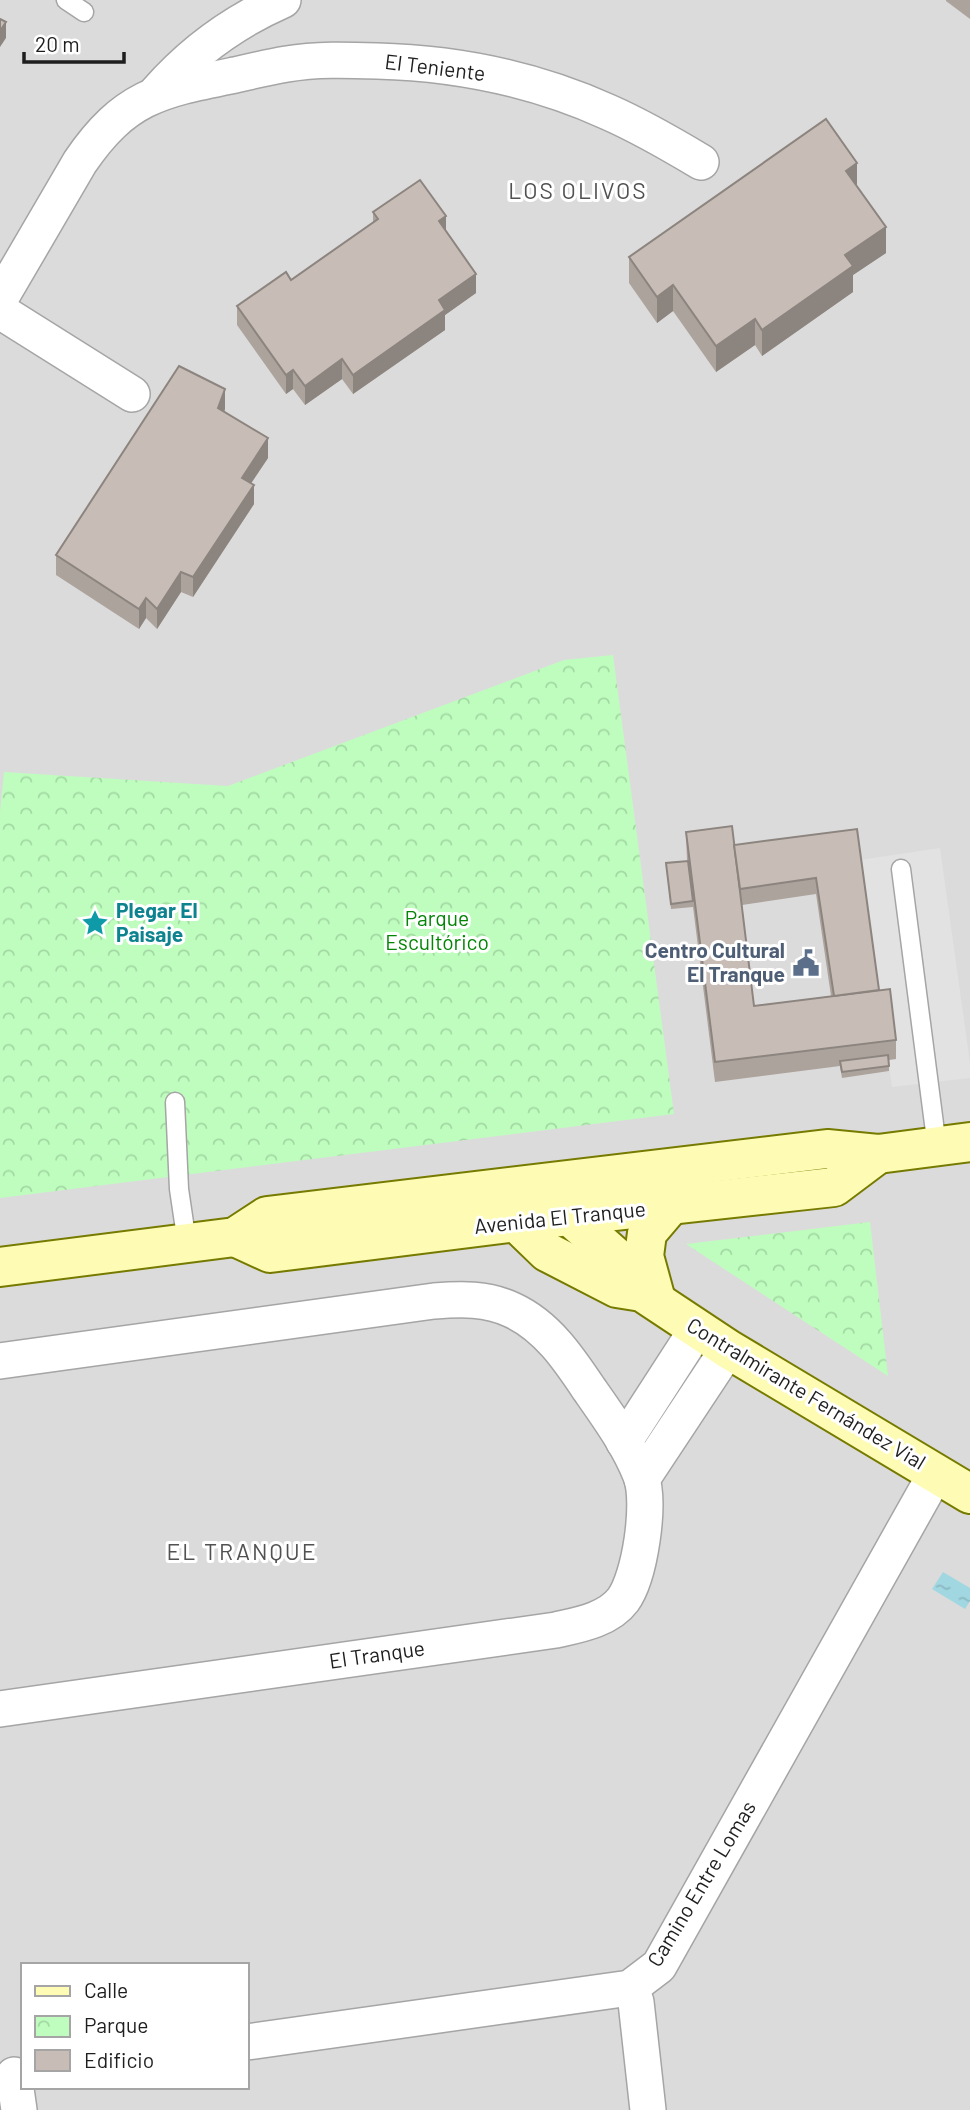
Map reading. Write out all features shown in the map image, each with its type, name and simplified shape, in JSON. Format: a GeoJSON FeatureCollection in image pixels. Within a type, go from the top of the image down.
{"type":"FeatureCollection","features":[{"type":"Feature","properties":{"kind":"main road","name":"Avenida El Tranque"},"geometry":{"type":"LineString","coordinates":[[0,1267],[235,1237],[267,1216],[520,1197],[827,1149],[878,1154],[954,1145]]}},
{"type":"Feature","properties":{"kind":"main road","name":"Avenida El Tranque"},"geometry":{"type":"LineString","coordinates":[[569,1216],[834,1186],[878,1154]]}},
{"type":"Feature","properties":{"kind":"main road","name":"Contralmirante Fernández Vial"},"geometry":{"type":"LineString","coordinates":[[520,1197],[569,1216],[635,1275],[649,1297]]}},
{"type":"Feature","properties":{"kind":"main road","name":"Contralmirante Fernández Vial"},"geometry":{"type":"LineString","coordinates":[[520,1197],[547,1252],[617,1289],[649,1297],[712,1339],[970,1494]]}},
{"type":"Feature","properties":{"kind":"main road"},"geometry":{"type":"LineString","coordinates":[[649,1297],[644,1256],[647,1233],[670,1206]]}},
{"type":"Feature","properties":{"kind":"street","name":"El Teniente"},"geometry":{"type":"LineString","coordinates":[[154,94],[201,48],[258,11],[283,0]]}},
{"type":"Feature","properties":{"kind":"street","name":"El Teniente"},"geometry":{"type":"LineString","coordinates":[[0,299],[94,142],[110,123],[154,94],[288,64],[345,60],[401,61],[506,77],[608,111],[701,162]]}},
{"type":"Feature","properties":{"kind":"street"},"geometry":{"type":"LineString","coordinates":[[0,311],[131,394]]}},
{"type":"Feature","properties":{"kind":"street","name":"El Tranque"},"geometry":{"type":"LineString","coordinates":[[0,1361],[434,1301],[466,1299],[492,1303],[512,1309],[529,1319],[566,1355],[624,1442],[642,1479],[645,1503],[644,1534],[632,1580],[623,1601],[606,1615],[583,1624],[0,1709]]}},
{"type":"Feature","properties":{"kind":"street"},"geometry":{"type":"LineString","coordinates":[[624,1442],[712,1339]]}},
{"type":"Feature","properties":{"kind":"street"},"geometry":{"type":"LineString","coordinates":[[642,1479],[712,1339]]}},
{"type":"Feature","properties":{"kind":"street","name":"Camino Entre Lomas"},"geometry":{"type":"LineString","coordinates":[[248,2042],[630,1988],[659,1966],[936,1472]]}},
{"type":"Feature","properties":{"kind":"street"},"geometry":{"type":"LineString","coordinates":[[630,1988],[636,2002],[648,2110]]}},
{"type":"Feature","properties":{"kind":"street"},"geometry":{"type":"LineString","coordinates":[[12,2076],[19,2110]]}},
{"type":"Feature","properties":{"kind":"lane"},"geometry":{"type":"LineString","coordinates":[[66,0],[84,12]]}},
{"type":"Feature","properties":{"kind":"lane"},"geometry":{"type":"LineString","coordinates":[[901,869],[954,1145]]}},
{"type":"Feature","properties":{"kind":"lane"},"geometry":{"type":"LineString","coordinates":[[175,1102],[179,1189],[187,1243]]}},
{"type":"Feature","properties":{"kind":"shaded area"},"geometry":{"type":"Polygon","coordinates":[[[0,0],[970,0],[970,2110],[0,2110],[0,0]]]}},
{"type":"Feature","properties":{"kind":"shaded area"},"geometry":{"type":"Polygon","coordinates":[[[940,848],[970,1078],[892,1087],[888,1060],[896,1059],[880,1010],[860,860],[940,848]]]}},
{"type":"Feature","properties":{"kind":"green space","name":"Parque Escultórico"},"geometry":{"type":"Polygon","coordinates":[[[613,655],[674,1114],[0,1198],[0,812],[4,772],[228,786],[564,660],[613,655]]]}},
{"type":"Feature","properties":{"kind":"green space"},"geometry":{"type":"Polygon","coordinates":[[[870,1222],[888,1376],[686,1244],[870,1222]]]}},
{"type":"Feature","properties":{"kind":"water"},"geometry":{"type":"Polygon","coordinates":[[[943,1572],[970,1588],[970,1601],[965,1609],[932,1589],[943,1572]]]}},
{"type":"Feature","properties":{"kind":"building"},"geometry":{"type":"Polygon","coordinates":[[[0,19],[6,22],[0,31],[0,19]]]}},
{"type":"Feature","properties":{"kind":"building"},"geometry":{"type":"Polygon","coordinates":[[[826,119],[857,163],[846,171],[886,227],[845,255],[853,266],[762,330],[755,319],[716,346],[673,285],[657,297],[629,257],[826,119]]]}},
{"type":"Feature","properties":{"kind":"building"},"geometry":{"type":"Polygon","coordinates":[[[420,180],[446,216],[439,221],[476,274],[439,300],[445,310],[353,375],[342,359],[305,386],[293,370],[286,375],[237,306],[286,272],[291,280],[378,219],[373,212],[420,180]]]}},
{"type":"Feature","properties":{"kind":"building"},"geometry":{"type":"Polygon","coordinates":[[[179,366],[225,389],[218,408],[268,438],[242,478],[254,485],[193,577],[181,572],[157,609],[146,598],[139,609],[56,555],[179,366]]]}},
{"type":"Feature","properties":{"kind":"building"},"geometry":{"type":"Polygon","coordinates":[[[732,826],[754,1006],[890,989],[896,1040],[715,1062],[686,832],[732,826]]]}},
{"type":"Feature","properties":{"kind":"building"},"geometry":{"type":"Polygon","coordinates":[[[857,829],[879,990],[834,996],[816,878],[740,889],[734,845],[857,829]]]}},
{"type":"Feature","properties":{"kind":"building"},"geometry":{"type":"Polygon","coordinates":[[[688,861],[693,901],[671,904],[666,863],[688,861]]]}},
{"type":"Feature","properties":{"kind":"building"},"geometry":{"type":"Polygon","coordinates":[[[888,1055],[889,1066],[842,1072],[840,1061],[888,1055]]]}},
{"type":"Feature","properties":{"kind":"place","name":"Plegar El Paisaje"},"geometry":{"type":"Point","coordinates":[95,923]}},
{"type":"Feature","properties":{"kind":"place","name":"Centro Cultural El Tranque"},"geometry":{"type":"Point","coordinates":[806,963]}},
{"type":"Feature","properties":{"kind":"district","name":"LOS OLIVOS"},"geometry":{"type":"Point","coordinates":[578,191]}},
{"type":"Feature","properties":{"kind":"district","name":"EL TRANQUE"},"geometry":{"type":"Point","coordinates":[242,1552]}}]}
